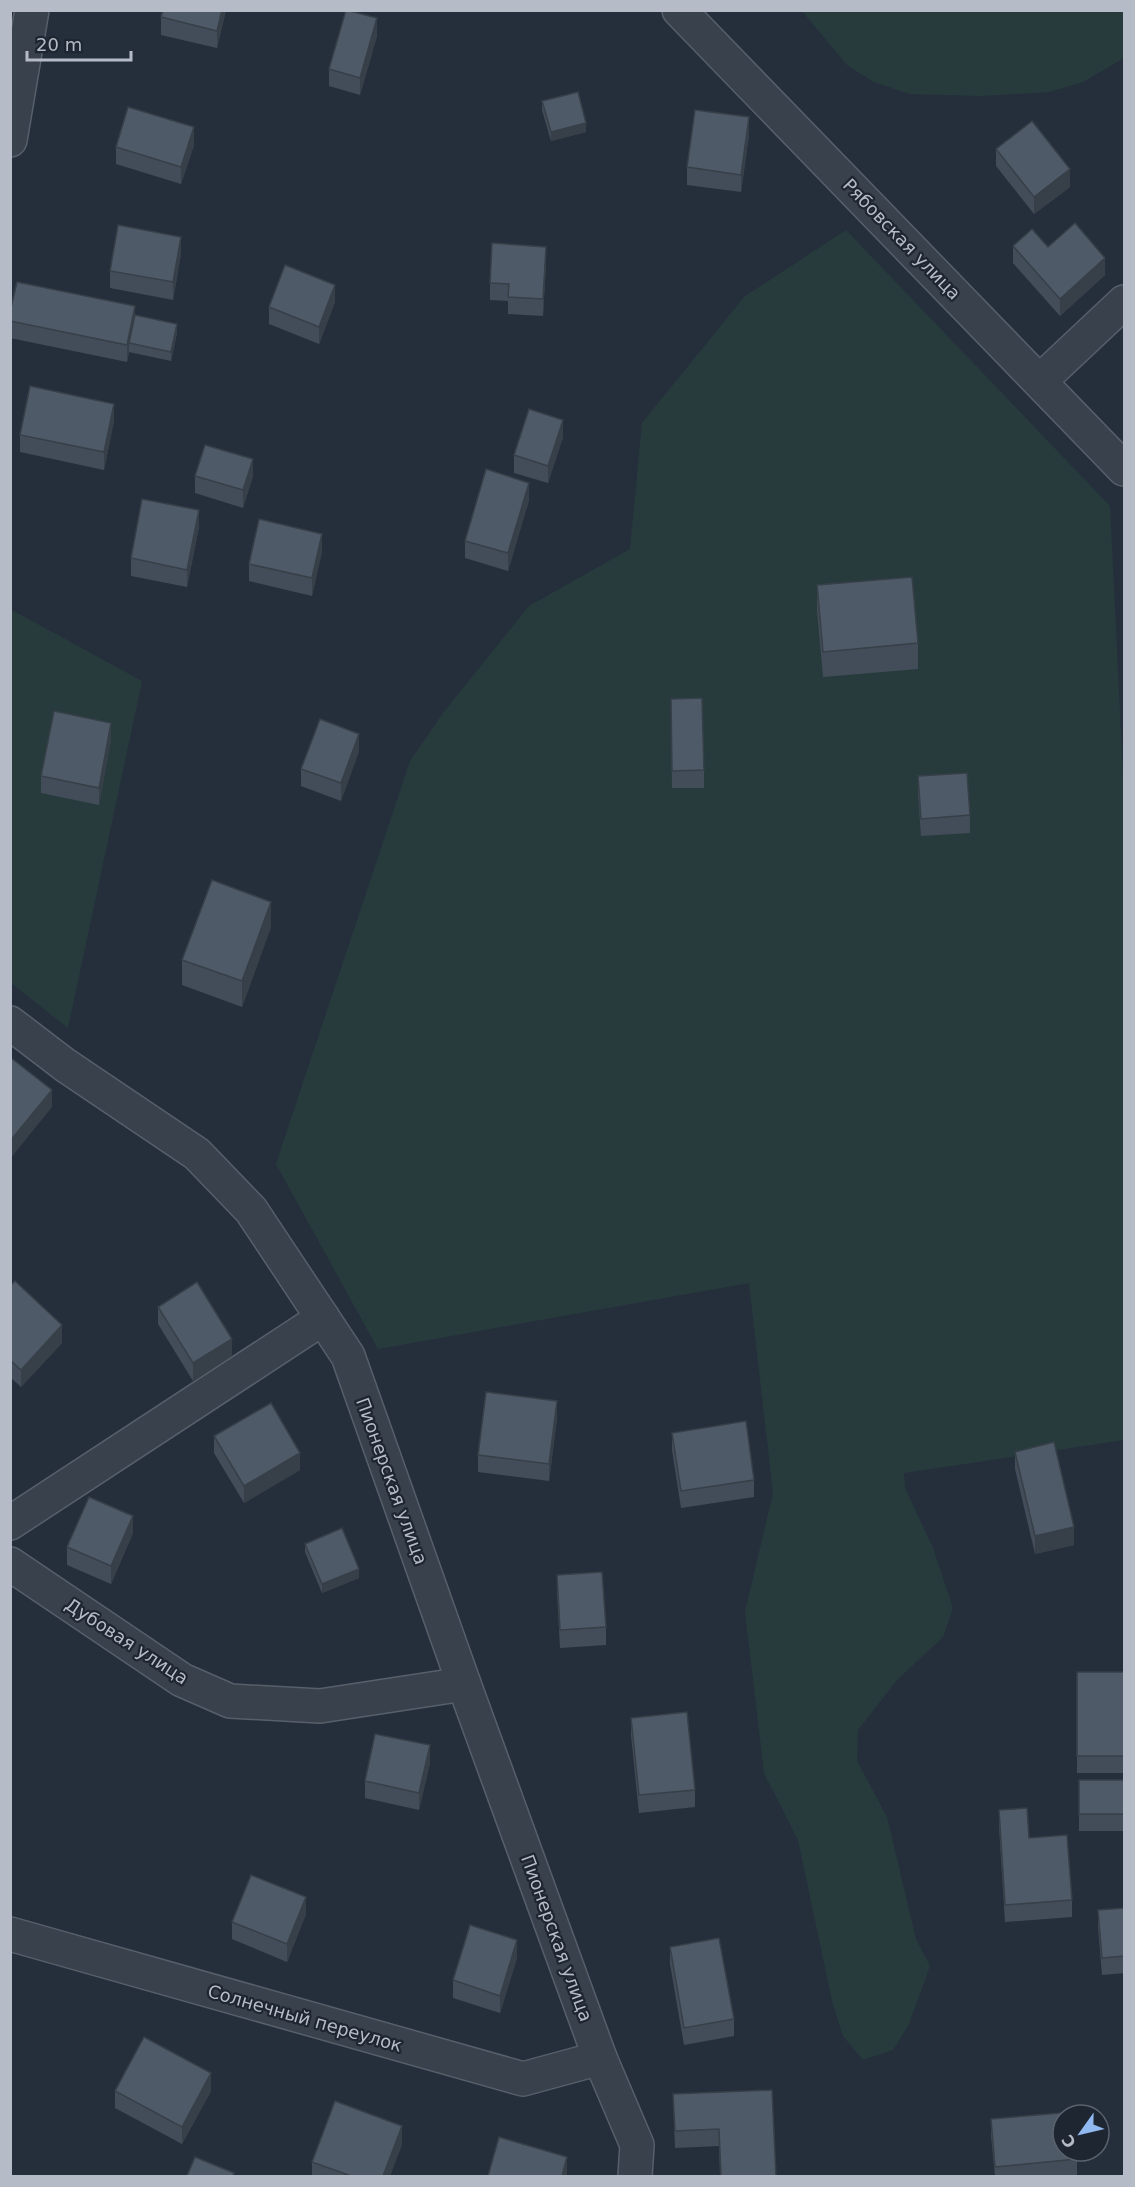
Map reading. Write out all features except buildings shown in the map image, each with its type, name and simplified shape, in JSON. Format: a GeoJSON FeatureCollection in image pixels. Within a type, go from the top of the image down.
{"type":"FeatureCollection","features":[{"type":"Feature","properties":{"kind":"street"},"geometry":{"type":"LineString","coordinates":[[10,140],[32,10]]}},
{"type":"Feature","properties":{"kind":"street","name":"Рябовская улица"},"geometry":{"type":"LineString","coordinates":[[679,10],[1125,469]]}},
{"type":"Feature","properties":{"kind":"street"},"geometry":{"type":"LineString","coordinates":[[1040,381],[1125,302]]}},
{"type":"Feature","properties":{"kind":"street","name":"Пионерская улица"},"geometry":{"type":"LineString","coordinates":[[10,1023],[65,1065],[197,1154],[251,1210],[348,1356],[600,2058],[637,2145],[635,2176]]}},
{"type":"Feature","properties":{"kind":"street"},"geometry":{"type":"LineString","coordinates":[[10,1523],[323,1318]]}},
{"type":"Feature","properties":{"kind":"street","name":"Дубовая улица"},"geometry":{"type":"LineString","coordinates":[[10,1564],[182,1680],[230,1701],[320,1706],[464,1684]]}},
{"type":"Feature","properties":{"kind":"street","name":"Солнечный переулок"},"geometry":{"type":"LineString","coordinates":[[10,1934],[523,2079],[600,2058]]}},
{"type":"Feature","properties":{"kind":"green space"},"geometry":{"type":"Polygon","coordinates":[[[802,11],[1124,11],[1124,58],[1083,82],[1049,92],[981,96],[910,94],[874,82],[848,66],[802,11]]]}},
{"type":"Feature","properties":{"kind":"green space"},"geometry":{"type":"Polygon","coordinates":[[[846,230],[1110,506],[1124,795],[1124,1440],[904,1473],[905,1488],[933,1548],[953,1608],[943,1637],[897,1680],[858,1730],[857,1761],[887,1817],[916,1939],[930,1966],[909,2024],[893,2050],[863,2060],[843,2036],[833,2005],[798,1840],[764,1773],[745,1612],[773,1493],[749,1283],[378,1349],[276,1164],[410,761],[443,713],[529,606],[630,549],[642,423],[744,297],[846,230]]]}},
{"type":"Feature","properties":{"kind":"green space"},"geometry":{"type":"Polygon","coordinates":[[[10,609],[142,681],[68,1028],[11,983],[10,609]]]}}]}
